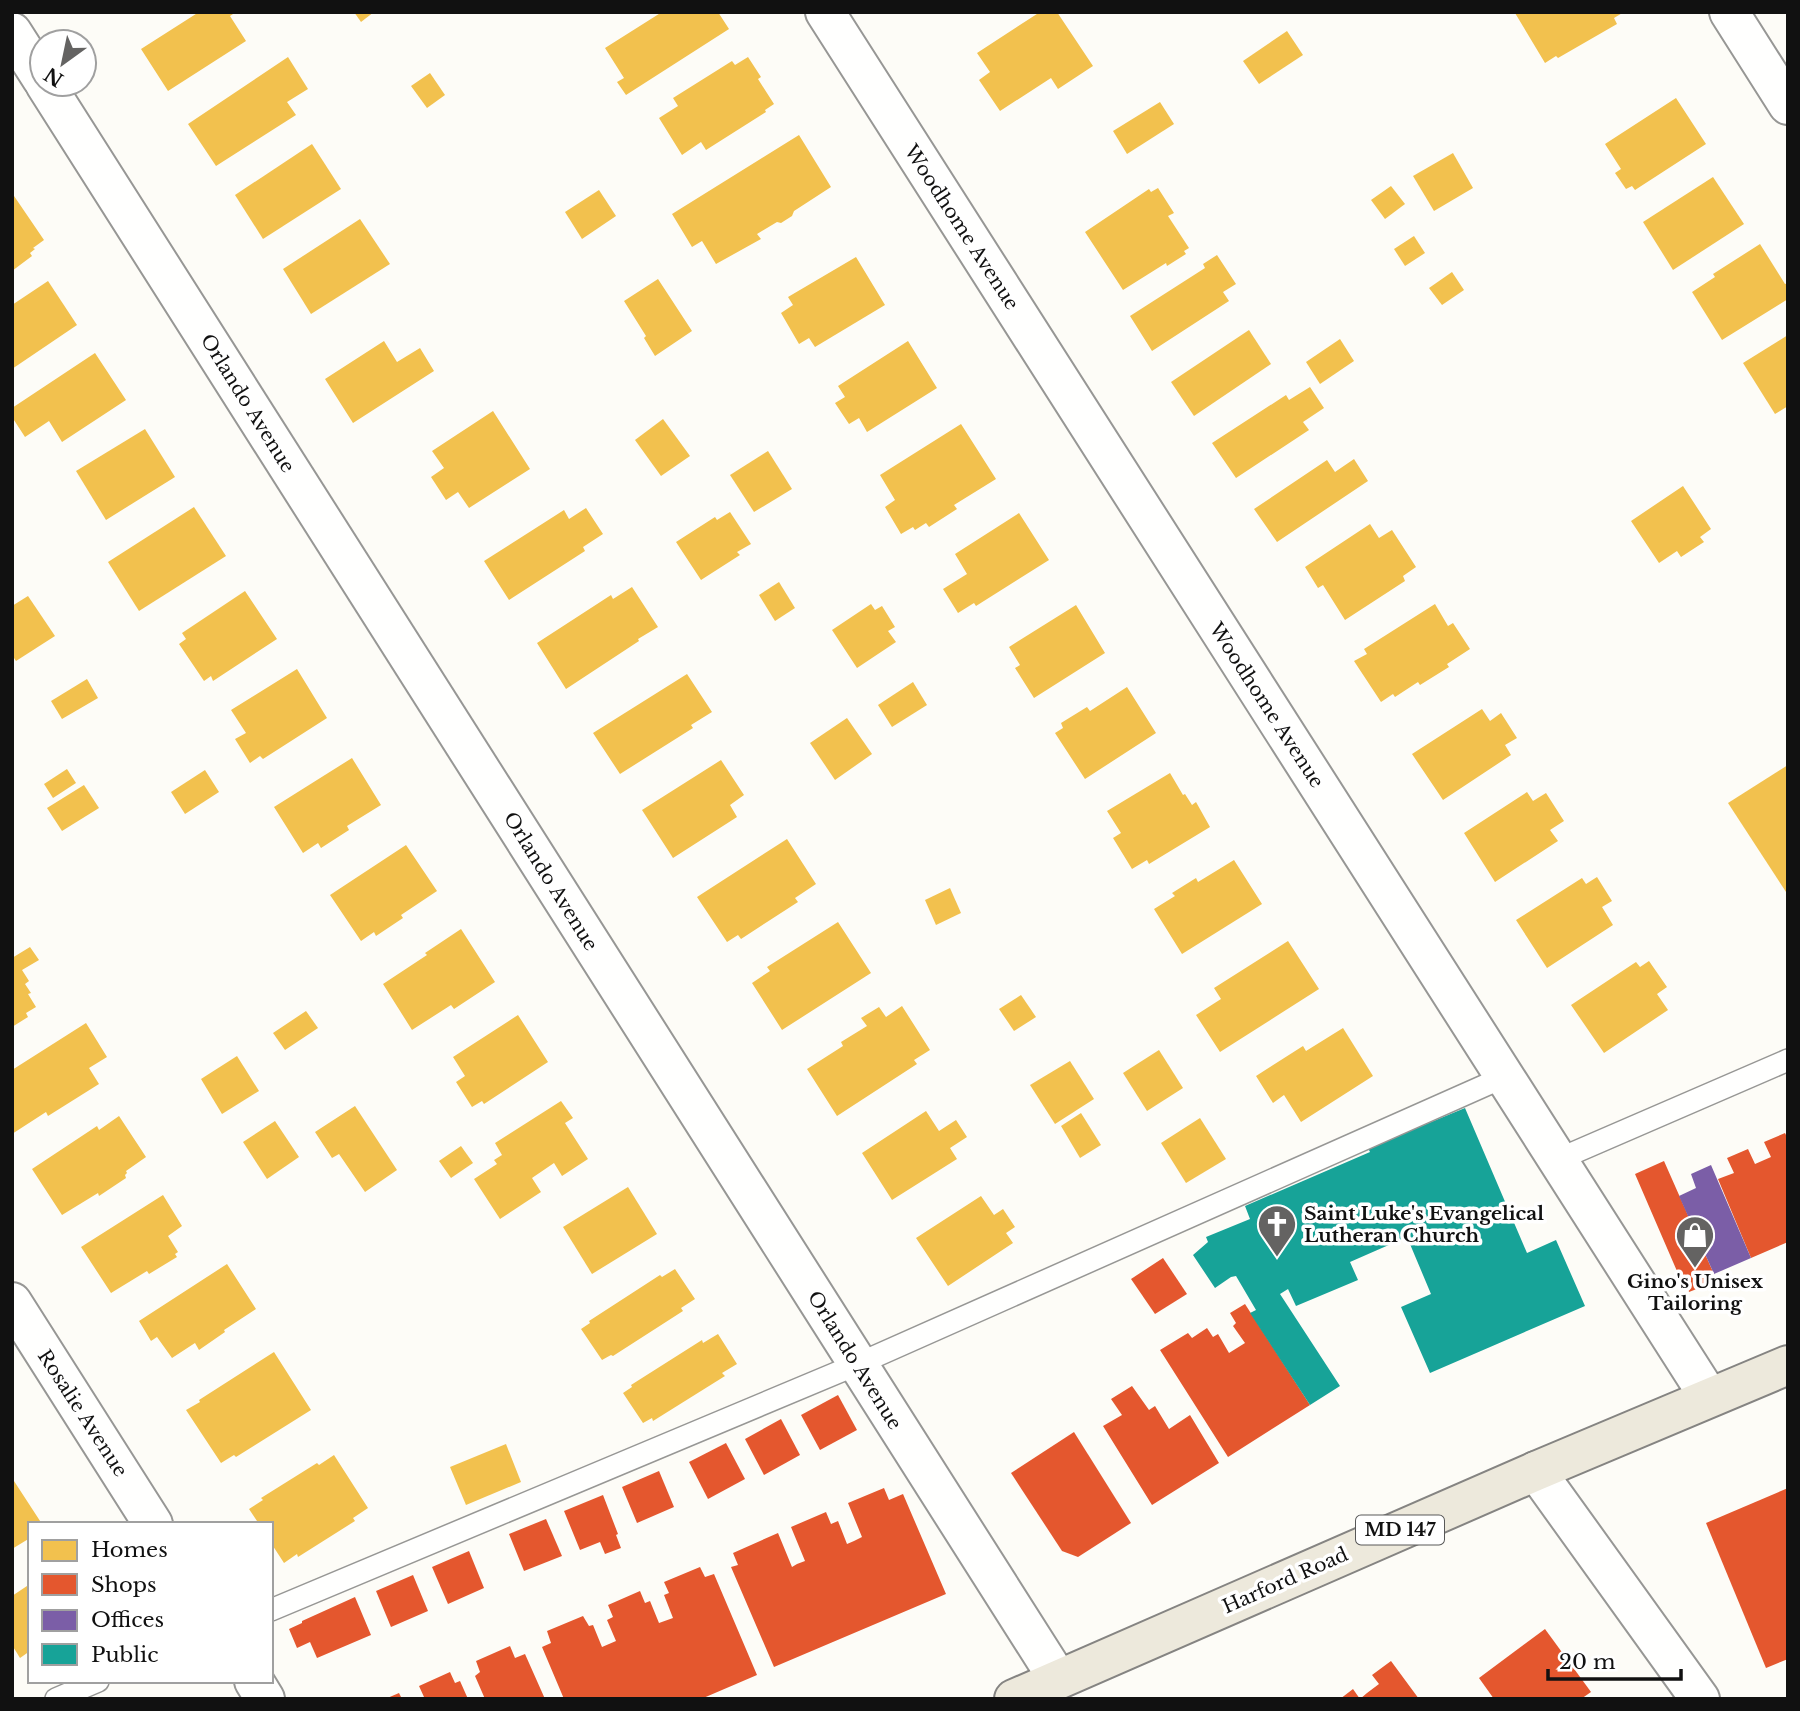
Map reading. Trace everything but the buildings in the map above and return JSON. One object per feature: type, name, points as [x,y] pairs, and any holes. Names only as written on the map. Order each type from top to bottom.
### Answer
[{"type":"main road","name":"Harford Road","points":[[1014,1699],[1536,1471],[1788,1365]]},
{"type":"street","name":"Woodhome Avenue","points":[[825,12],[1709,1397]]},
{"type":"street","points":[[1729,12],[1788,105]]},
{"type":"street","points":[[12,32],[28,57]]},
{"type":"street","name":"Orlando Avenue","points":[[54,98],[1058,1679]]},
{"type":"street","name":"Rosalie Avenue","points":[[12,1302],[152,1522]]},
{"type":"street","points":[[1536,1471],[1700,1699]]},
{"type":"street","points":[[255,1683],[265,1699]]},
{"type":"lane","points":[[1557,1160],[1788,1060]]},
{"type":"lane","points":[[273,1608],[858,1364],[1504,1077]]},
{"type":"lane","points":[[56,1699],[94,1683]]},
{"type":"place","name":"Saint Luke's Evangelical Lutheran Church","points":[[1277,1258]]},
{"type":"place","name":"Gino's Unisex Tailoring","points":[[1695,1269]]}]
